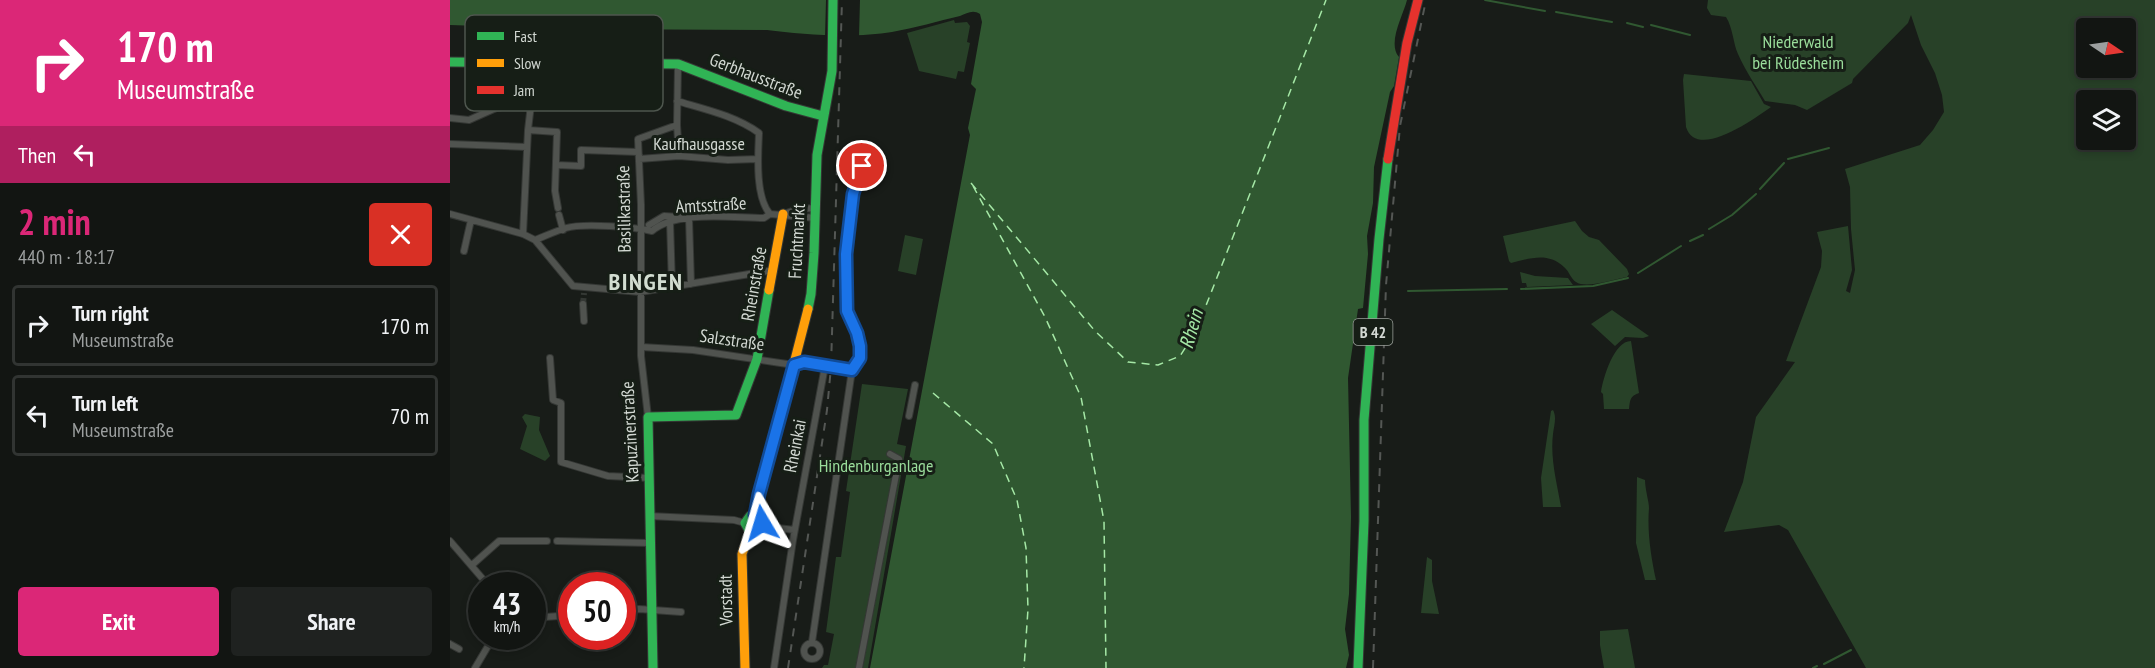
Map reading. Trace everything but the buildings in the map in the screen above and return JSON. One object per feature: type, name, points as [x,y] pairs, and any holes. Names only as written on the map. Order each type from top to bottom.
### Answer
[{"type":"main road","name":"Fruchtmarkt","points":[[794,365],[810,294],[816,218],[816,155],[832,71],[833,0]]},
{"type":"main road","name":"B 42","points":[[1358,668],[1364,521],[1364,420],[1379,239],[1387,167],[1407,43],[1418,0]]},
{"type":"main road","points":[[663,64],[678,64]]},
{"type":"main road","name":"Gerbhausstraße","points":[[678,64],[786,106],[823,116]]},
{"type":"main road","name":"Rheinstraße","points":[[648,417],[736,415],[757,359],[783,214]]},
{"type":"main road","points":[[755,515],[794,365]]},
{"type":"main road","name":"Kapuzinerstraße","points":[[648,417],[653,668]]},
{"type":"main road","points":[[755,515],[760,518],[762,526],[757,532],[750,532],[745,523],[750,516],[755,515]]},
{"type":"main road","name":"Vorstadt","points":[[745,668],[742,554],[750,532]]},
{"type":"street","points":[[678,64],[679,156]]},
{"type":"street","points":[[679,102],[708,110],[759,133],[758,159],[764,207],[770,214]]},
{"type":"street","points":[[450,118],[469,120],[489,111]]},
{"type":"street","points":[[523,234],[530,111]]},
{"type":"street","points":[[638,155],[638,139],[677,124]]},
{"type":"street","points":[[528,130],[557,132],[555,191],[563,230]]},
{"type":"street","points":[[450,144],[527,147]]},
{"type":"street","name":"Basilikastraße","points":[[556,165],[581,166],[581,150],[638,155],[641,209],[641,347]]},
{"type":"street","name":"Kaufhausgasse","points":[[638,155],[728,160],[758,159]]},
{"type":"street","points":[[812,642],[852,370],[860,358],[857,333],[847,311],[846,254],[853,194],[862,166]]},
{"type":"street","name":"Amtsstraße","points":[[783,214],[798,209],[816,208]]},
{"type":"street","points":[[641,209],[649,225]]},
{"type":"street","points":[[450,214],[523,234],[535,240],[573,286],[585,291],[640,292],[774,270]]},
{"type":"street","name":"Amtsstraße","points":[[535,240],[579,227],[652,231],[670,221],[686,218],[764,218],[770,214],[783,214],[816,218]]},
{"type":"street","points":[[649,225],[650,216]]},
{"type":"street","points":[[649,225],[664,216],[686,218],[692,284]]},
{"type":"street","points":[[464,251],[471,219]]},
{"type":"street","points":[[670,221],[672,286]]},
{"type":"street","points":[[583,304],[584,321]]},
{"type":"street","name":"Salzstraße","points":[[641,347],[666,348],[794,365],[804,362],[852,370]]},
{"type":"street","name":"Kapuzinerstraße","points":[[641,347],[648,417]]},
{"type":"street","points":[[550,358],[553,400],[561,403],[561,462],[608,476],[649,478]]},
{"type":"street","name":"Rheinkai","points":[[774,668],[794,530],[825,366]]},
{"type":"street","points":[[909,416],[915,385]]},
{"type":"street","points":[[859,668],[899,459],[890,454]]},
{"type":"street","points":[[649,516],[734,520],[745,523]]},
{"type":"street","points":[[762,526],[794,530]]},
{"type":"street","points":[[472,565],[502,540],[547,541]]},
{"type":"street","points":[[557,541],[650,543]]},
{"type":"street","points":[[451,545],[478,572]]},
{"type":"street","points":[[636,609],[681,612]]},
{"type":"street","points":[[809,659],[817,657],[820,652],[818,645],[812,642]]},
{"type":"street","points":[[809,659],[803,651],[807,644],[812,642]]},
{"type":"street","points":[[450,644],[459,648]]},
{"type":"street","points":[[476,668],[486,650]]},
{"type":"street","points":[[808,668],[809,659]]},
{"type":"green space","name":"Niederwald bei Rüdesheim","points":[[1708,0],[2155,0],[2155,668],[1866,668],[1788,530],[1779,525],[1724,532],[1743,482],[1756,417],[1795,362],[1786,361],[1821,267],[1822,251],[1817,232],[1848,226],[1852,270],[1846,291],[1850,293],[1855,270],[1850,187],[1845,169],[1920,145],[1944,112],[1942,95],[1935,73],[1921,45],[1911,15],[1908,23],[1853,79],[1852,83],[1807,110],[1795,105],[1765,101],[1738,54],[1726,17],[1711,15],[1707,8]]},
{"type":"green space","points":[[954,20],[955,23],[967,22],[970,26],[967,42],[970,43],[964,72],[958,71],[956,79],[919,71],[907,33]]},
{"type":"green space","points":[[1684,74],[1751,81],[1764,104],[1771,107],[1727,134],[1714,139],[1702,140],[1692,136],[1686,127]]},
{"type":"green space","points":[[1575,221],[1582,231],[1589,237],[1599,240],[1627,269],[1629,274],[1627,277],[1593,284],[1581,284],[1574,281],[1564,267],[1552,259],[1525,259],[1511,263],[1509,261],[1503,236]]},
{"type":"green space","points":[[905,235],[923,239],[916,275],[898,271]]},
{"type":"green space","points":[[1520,272],[1535,276],[1568,278],[1573,285],[1527,287],[1526,283],[1522,283]]},
{"type":"green space","points":[[1612,310],[1649,336],[1625,337],[1615,346],[1591,324]]},
{"type":"green space","points":[[1631,341],[1639,393],[1631,399],[1629,409],[1604,409],[1601,392],[1610,361],[1619,347]]},
{"type":"green space","name":"Hindenburganlage","points":[[862,384],[908,389],[897,444],[906,446],[868,668],[822,668],[828,665],[834,634],[826,632],[836,557],[841,557],[850,492],[846,491]]},
{"type":"green space","points":[[1553,410],[1555,419],[1552,443],[1553,462],[1561,507],[1543,507],[1541,478]]},
{"type":"green space","points":[[525,414],[540,417],[539,430],[550,456],[545,461],[520,449],[527,426],[522,417]]},
{"type":"green space","points":[[1637,477],[1645,480],[1649,505],[1650,544],[1656,580],[1645,580],[1636,543]]},
{"type":"green space","points":[[1427,557],[1432,560],[1432,581],[1439,614],[1421,613]]},
{"type":"green space","points":[[1628,629],[1635,668],[1604,668],[1600,631]]},
{"type":"water","name":"Rhein","points":[[450,0],[1407,0],[1395,37],[1399,57],[1374,167],[1373,203],[1367,236],[1368,254],[1363,308],[1358,309],[1348,378],[1351,517],[1349,594],[1345,629],[1349,655],[1346,668],[870,668],[970,135],[968,128],[976,89],[971,84],[982,22],[980,14],[970,12],[901,30],[863,35],[767,30],[663,29],[663,15],[465,15],[465,25],[450,25]]},
{"type":"pier","points":[[826,0],[837,0],[837,35],[838,0],[860,0],[859,37],[825,37]]},
{"type":"waterway","points":[[1485,0],[1545,11]]},
{"type":"waterway","points":[[1556,12],[1612,22]]},
{"type":"waterway","points":[[1627,23],[1643,27]]},
{"type":"waterway","points":[[1651,25],[1690,35]]},
{"type":"waterway","points":[[1788,159],[1829,148]]},
{"type":"waterway","points":[[1760,189],[1784,163]]},
{"type":"waterway","points":[[1709,229],[1732,215],[1756,194]]},
{"type":"waterway","points":[[1690,241],[1703,235]]},
{"type":"waterway","points":[[1638,273],[1681,246]]},
{"type":"waterway","points":[[1521,289],[1593,286],[1628,278]]},
{"type":"waterway","points":[[1408,291],[1507,289]]},
{"type":"waterway","points":[[1824,664],[1851,650]]},
{"type":"waterway","points":[[1813,668],[1817,666]]},
{"type":"ferry route","points":[[971,183],[1095,331],[1128,362],[1158,365],[1180,356],[1196,331],[1326,0]]},
{"type":"ferry route","points":[[973,186],[1045,317],[1081,397],[1104,521],[1106,668]]},
{"type":"ferry route","points":[[933,393],[993,444],[1017,500],[1026,548],[1028,609],[1024,668]]},
{"type":"tunnel","points":[[583,304],[584,293]]},
{"type":"railway","points":[[788,668],[827,410],[831,367],[842,0]]},
{"type":"railway","points":[[1373,668],[1386,285],[1400,126],[1426,0]]},
{"type":"traffic: fast","points":[[808,309],[814,253],[817,155],[832,71],[833,0]]},
{"type":"traffic: fast","points":[[450,62],[465,62]]},
{"type":"traffic: fast","points":[[663,64],[678,64],[786,106],[823,116]]},
{"type":"traffic: fast","points":[[1358,668],[1364,521],[1364,420],[1388,159]]},
{"type":"traffic: fast","points":[[653,668],[648,417],[736,415],[757,359],[769,290]]},
{"type":"traffic: fast","points":[[750,532],[745,523],[750,516],[755,515]]},
{"type":"traffic: slow","points":[[769,290],[783,214]]},
{"type":"traffic: slow","points":[[755,515],[808,309]]},
{"type":"traffic: slow","points":[[745,668],[742,554],[750,532]]},
{"type":"traffic: jam","points":[[1388,159],[1407,43],[1418,0]]},
{"type":"traffic: jam","points":[[750,532],[757,532],[762,526],[761,520],[755,515]]},
{"type":"district","name":"BINGEN","points":[[646,282]]},
{"type":"route","points":[[762,523],[755,515],[759,494],[794,365],[804,362],[852,370],[860,358],[860,339],[848,317],[846,304],[846,254],[854,188],[862,166]]}]
